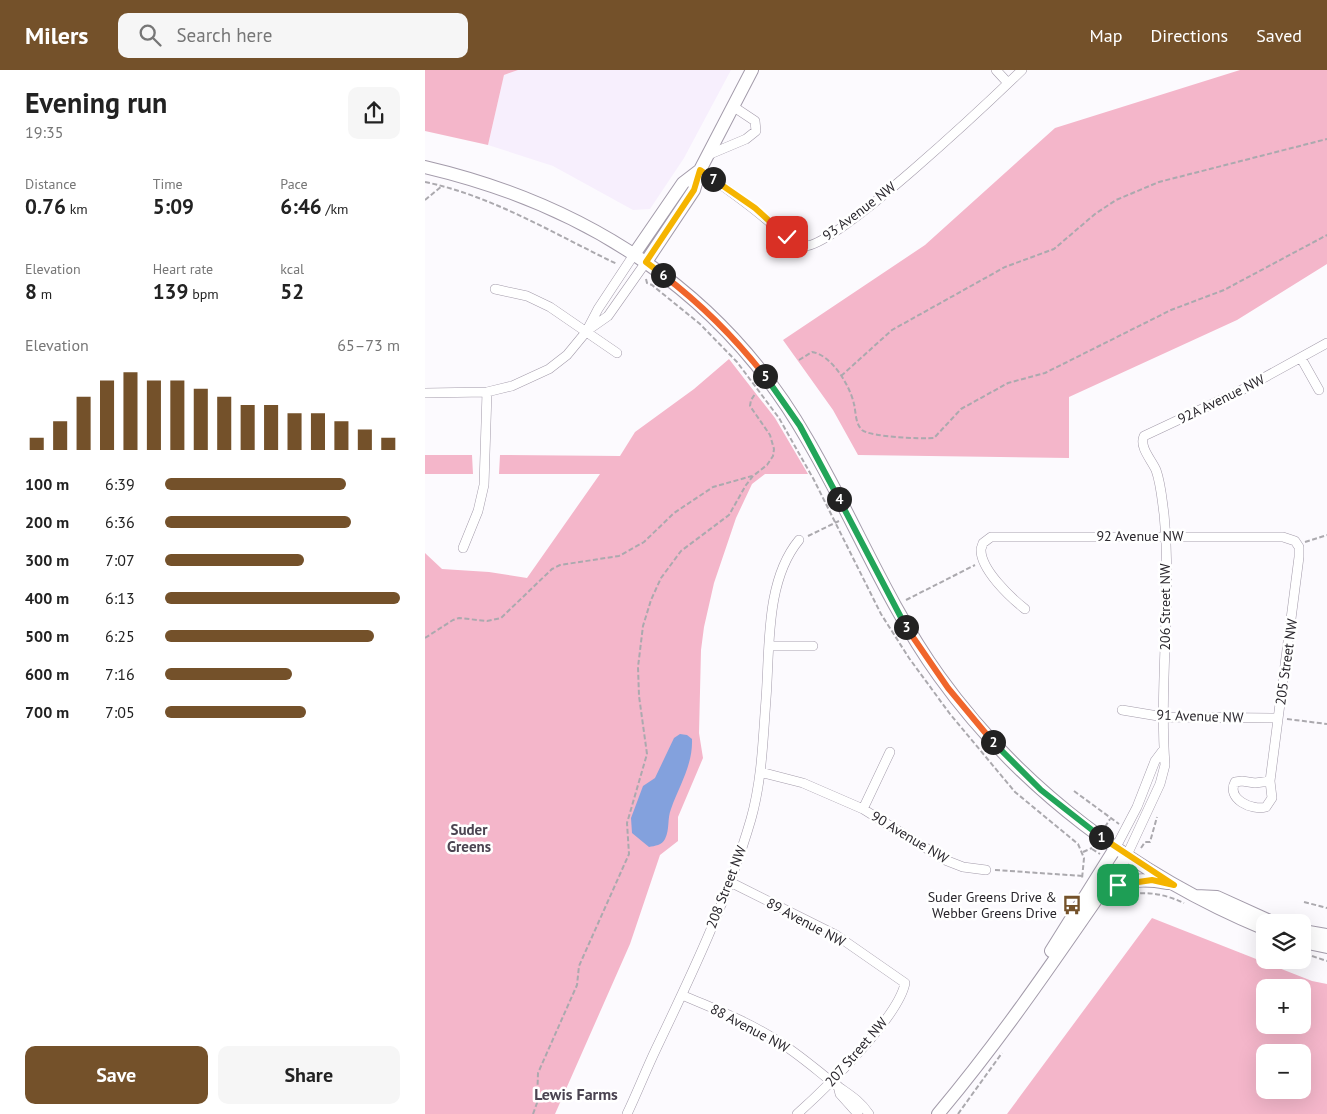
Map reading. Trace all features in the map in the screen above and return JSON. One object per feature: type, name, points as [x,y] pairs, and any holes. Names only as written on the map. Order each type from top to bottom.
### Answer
[{"type":"main road","points":[[646,262],[694,190],[700,170],[752,70]]},
{"type":"main road","points":[[425,167],[482,182],[555,209],[635,253],[700,306],[749,356],[800,426],[901,618],[938,675],[973,720],[1041,790],[1127,855],[1174,885],[1192,900],[1256,925]]},
{"type":"main road","points":[[635,253],[683,183],[700,170]]},
{"type":"main road","points":[[1003,1030],[1116,847]]},
{"type":"main road","points":[[938,1114],[967,1079],[1003,1030],[1085,917],[1127,855]]},
{"type":"main road","points":[[1085,917],[1106,892],[1125,882],[1152,880],[1174,885]]},
{"type":"main road","points":[[1192,900],[1217,897],[1256,915]]},
{"type":"main road","points":[[1311,932],[1327,935]]},
{"type":"main road","points":[[1311,944],[1327,948]]},
{"type":"street","points":[[995,70],[1008,83]]},
{"type":"street","name":"93 Avenue NW","points":[[700,170],[755,208],[787,237],[803,246],[814,246],[852,220],[880,197],[1022,70]]},
{"type":"street","points":[[709,155],[746,139],[755,130],[755,121],[734,107]]},
{"type":"street","points":[[425,393],[487,392],[512,386],[549,369],[567,355],[586,332],[598,309],[635,253]]},
{"type":"street","points":[[586,332],[608,316],[646,262]]},
{"type":"street","points":[[495,289],[527,296],[550,307],[617,353]]},
{"type":"street","name":"92A Avenue NW","points":[[1142,440],[1145,436],[1238,392],[1327,343]]},
{"type":"street","points":[[1301,358],[1319,390]]},
{"type":"street","points":[[463,548],[478,511],[483,485],[487,392]]},
{"type":"street","name":"206 Street NW","points":[[1127,855],[1160,784],[1165,765],[1166,536],[1161,491],[1156,471],[1142,440]]},
{"type":"street","name":"92 Avenue NW","points":[[984,560],[981,554],[983,543],[991,537],[1283,536],[1291,538],[1298,544]]},
{"type":"street","name":"208 Street NW","points":[[627,1114],[682,995],[730,882],[751,818],[760,772],[773,606],[779,574],[788,553],[799,540]]},
{"type":"street","name":"205 Street NW","points":[[1270,781],[1255,783],[1235,782],[1232,791],[1241,802],[1261,809],[1266,808],[1272,798],[1270,781],[1299,557],[1298,544]]},
{"type":"street","points":[[984,560],[998,583],[1025,609]]},
{"type":"street","points":[[770,646],[813,646]]},
{"type":"street","name":"91 Avenue NW","points":[[1123,710],[1165,717],[1278,718]]},
{"type":"street","name":"206 Street NW","points":[[1116,847],[1137,806],[1155,761],[1164,748]]},
{"type":"street","name":"90 Avenue NW","points":[[863,809],[889,752]]},
{"type":"street","name":"90 Avenue NW","points":[[760,772],[803,783],[863,809],[945,860],[963,867],[986,870]]},
{"type":"street","name":"89 Avenue NW","points":[[730,882],[836,934],[905,983]]},
{"type":"street","name":"207 Street NW","points":[[797,1114],[835,1084],[884,1021],[904,991],[905,983]]},
{"type":"street","name":"88 Avenue NW","points":[[682,995],[730,1016],[775,1039],[850,1093],[869,1114]]},
{"type":"street","name":"88 Avenue NW","points":[[835,1084],[840,1094],[858,1114]]},
{"type":"path","points":[[841,376],[892,330],[1005,267],[1054,249],[1095,214],[1116,200],[1159,182],[1327,139]]},
{"type":"path","points":[[425,182],[442,186],[519,215],[607,262],[613,262]]},
{"type":"path","points":[[425,200],[442,186]]},
{"type":"path","points":[[799,360],[813,352],[826,358],[841,376],[854,402],[857,420],[862,430],[908,439],[934,438],[961,409],[1008,383],[1045,373],[1171,310],[1224,290],[1327,235]]},
{"type":"path","points":[[533,1114],[537,1104],[538,1073],[577,985],[579,966],[629,854],[627,823],[647,754],[639,696],[638,667],[643,626],[651,600],[661,578],[681,551],[729,515],[753,476],[767,465],[774,448],[770,435],[751,406],[751,400],[755,394]]},
{"type":"path","points":[[425,638],[459,618],[487,621],[501,618],[552,569],[560,565],[619,556],[644,542],[674,513],[713,487],[753,476]]},
{"type":"path","points":[[799,540],[849,517]]},
{"type":"path","points":[[1298,544],[1327,536]]},
{"type":"path","points":[[899,604],[984,560]]},
{"type":"path","points":[[881,614],[887,610]]},
{"type":"path","points":[[1278,718],[1327,724]]},
{"type":"path","points":[[1074,791],[1111,819]]},
{"type":"path","points":[[1145,842],[1150,842],[1152,828],[1157,817]]},
{"type":"path","points":[[1081,883],[1083,876],[1083,852],[1092,849]]},
{"type":"path","points":[[986,870],[1087,876]]},
{"type":"path","points":[[1130,894],[1157,893],[1192,900]]},
{"type":"path","points":[[1304,902],[1327,908]]},
{"type":"path","points":[[1311,956],[1327,960]]},
{"type":"shaded area","points":[[425,70],[518,70],[504,75],[488,145],[425,131]]},
{"type":"shaded area","points":[[518,70],[731,70],[684,158],[650,209],[633,210],[553,166],[488,145],[504,75]]},
{"type":"shaded area","points":[[1240,70],[1327,70],[1327,264],[1237,320],[1069,397],[1069,458],[858,455],[833,410],[783,340],[925,245],[1055,128]]},
{"type":"shaded area","points":[[729,359],[775,418],[808,474],[765,474],[752,484],[736,518],[714,583],[704,627],[701,650],[699,733],[703,758],[678,817],[678,841],[660,855],[630,944],[555,1114],[425,1114],[425,553],[442,569],[489,572],[527,578],[600,474],[499,474],[500,455],[620,456],[635,432],[694,389]]},
{"type":"shaded area","points":[[425,455],[472,455],[473,474],[425,474]]},
{"type":"shaded area","points":[[1152,918],[1256,959],[1256,969],[1282,969],[1307,979],[1256,979],[1256,1034],[1311,1034],[1311,981],[1327,984],[1327,1114],[1007,1114]]},
{"type":"water","points":[[680,734],[687,735],[692,739],[688,767],[670,813],[665,839],[656,846],[649,847],[632,833],[631,818],[643,786],[655,778],[674,738]]},
{"type":"place","name":"Suder Greens Drive & Webber Greens Drive","points":[[1072,905]]},
{"type":"district","name":"Suder Greens","points":[[469,838]]},
{"type":"district","name":"Lewis Farms","points":[[576,1094]]},
{"type":"route","points":[[787,237],[755,208],[700,170],[694,190],[646,262],[720,324],[743,349],[780,396],[817,456],[901,618],[938,675],[973,720],[1022,772],[1077,820],[1174,885],[1152,880],[1125,882],[1118,885]]}]
